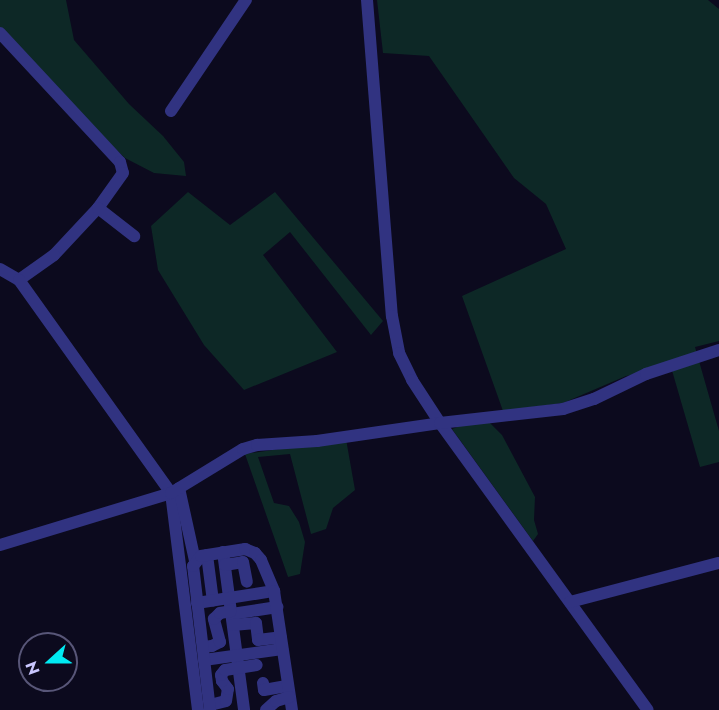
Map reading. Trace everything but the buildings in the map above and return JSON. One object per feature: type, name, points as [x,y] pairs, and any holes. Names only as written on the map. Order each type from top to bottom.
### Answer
[{"type":"street","points":[[171,111],[246,0]]},
{"type":"street","points":[[367,0],[394,326],[399,353],[412,381],[440,423],[648,710]]},
{"type":"street","points":[[0,33],[120,162],[122,178],[98,208],[54,255],[19,280]]},
{"type":"street","points":[[98,208],[134,236]]},
{"type":"street","points":[[0,269],[19,280],[175,490],[195,561],[193,574],[203,654],[206,708]]},
{"type":"street","points":[[0,545],[175,490],[243,449],[257,445],[317,441],[440,423],[563,409],[594,399],[646,374],[719,350]]},
{"type":"street","points":[[175,490],[206,708]]},
{"type":"street","points":[[224,559],[244,549],[255,553],[266,569],[277,607],[290,698]]},
{"type":"street","points":[[195,561],[207,555],[243,562],[247,582]]},
{"type":"street","points":[[207,555],[213,601]]},
{"type":"street","points":[[224,559],[244,710]]},
{"type":"street","points":[[570,602],[719,563]]},
{"type":"street","points":[[232,612],[274,591]]},
{"type":"street","points":[[197,603],[213,601],[256,623],[258,640],[282,643]]},
{"type":"street","points":[[203,654],[220,642],[214,619],[220,613],[277,607]]},
{"type":"street","points":[[206,708],[226,701],[228,689],[221,675],[238,661],[282,643]]},
{"type":"street","points":[[203,654],[257,664]]},
{"type":"street","points":[[263,683],[264,690],[290,698]]},
{"type":"street","points":[[266,710],[276,701],[290,698]]},
{"type":"green space","points":[[0,0],[66,0],[74,40],[129,104],[163,136],[184,162],[186,176],[154,173],[125,158],[0,38]]},
{"type":"green space","points":[[377,0],[708,0],[719,9],[719,341],[695,347],[719,431],[719,462],[700,467],[671,367],[626,376],[563,403],[503,411],[462,296],[566,249],[546,204],[514,178],[429,56],[383,53]]},
{"type":"green space","points":[[188,192],[230,225],[275,192],[383,321],[371,335],[290,232],[263,255],[337,352],[244,390],[204,345],[158,270],[151,226]]},
{"type":"green space","points":[[487,420],[502,435],[535,497],[534,520],[538,534],[533,541],[452,429],[471,422]]},
{"type":"green space","points":[[346,439],[355,490],[333,508],[326,529],[311,534],[290,454],[258,457],[274,503],[289,506],[299,522],[305,542],[300,574],[288,577],[245,454]]}]
